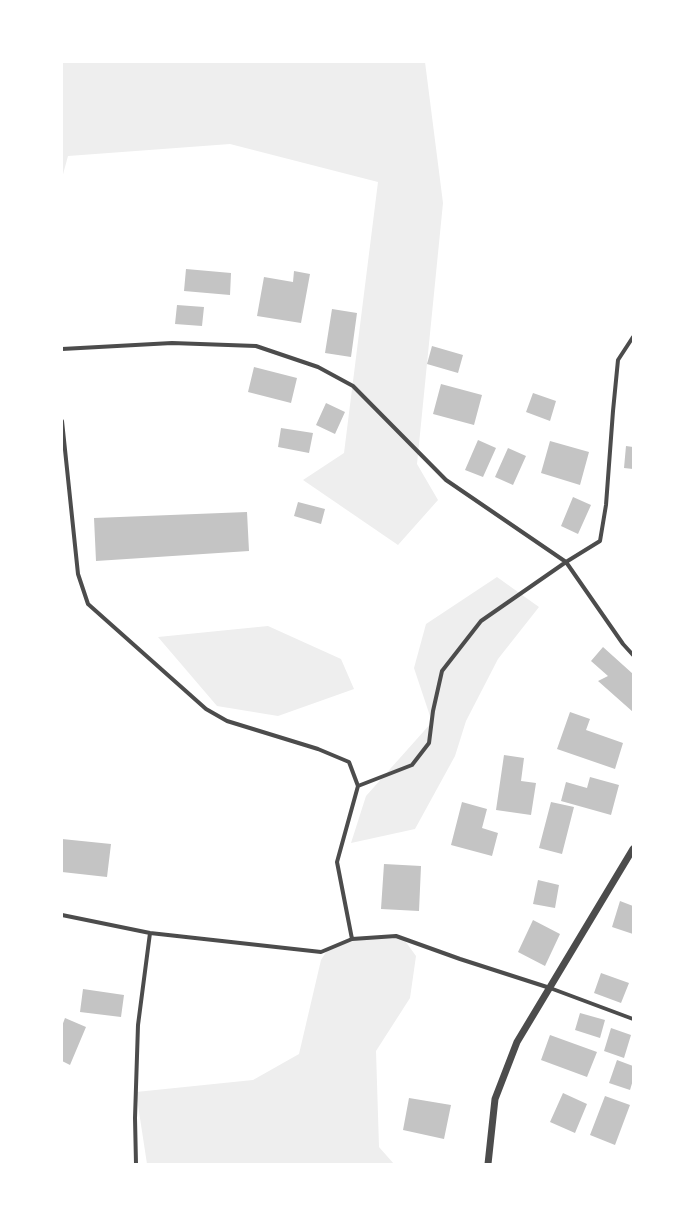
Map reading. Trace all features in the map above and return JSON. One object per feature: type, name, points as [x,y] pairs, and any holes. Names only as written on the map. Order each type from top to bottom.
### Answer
[{"type":"street","points":[[358,786],[412,765],[429,743],[433,711],[442,671],[481,621],[566,562],[600,541],[606,505],[618,360],[633,337]]},
{"type":"street","points":[[62,349],[172,343],[256,346],[318,368],[354,386],[446,480],[566,562],[622,644],[633,655]]},
{"type":"street","points":[[62,422],[78,574],[88,604],[206,709],[228,721],[318,749],[349,762],[358,786],[337,862],[352,939]]},
{"type":"street","points":[[488,1164],[495,1099],[517,1042],[633,849]]},
{"type":"street","points":[[62,914],[150,933],[321,952],[352,939],[396,936],[460,959],[550,988],[633,1019]]},
{"type":"street","points":[[136,1164],[135,1118],[138,1025],[150,933]]},
{"type":"shaded area","points":[[62,62],[425,62],[443,203],[417,464],[438,500],[398,545],[303,480],[344,453],[378,182],[230,144],[68,156],[62,178]]},
{"type":"shaded area","points":[[497,577],[539,607],[498,659],[466,721],[455,756],[415,829],[351,843],[366,796],[432,722],[414,668],[426,624]]},
{"type":"shaded area","points":[[268,626],[341,659],[354,689],[278,716],[217,706],[158,637]]},
{"type":"shaded area","points":[[403,938],[416,956],[410,998],[376,1051],[379,1147],[394,1164],[147,1164],[136,1092],[253,1080],[299,1054],[321,960],[328,949],[356,939]]},
{"type":"building","points":[[186,269],[231,273],[230,295],[184,291]]},
{"type":"building","points":[[294,271],[310,274],[301,323],[257,316],[264,277],[293,282]]},
{"type":"building","points":[[177,305],[204,307],[202,326],[175,324]]},
{"type":"building","points":[[332,309],[357,313],[351,357],[325,353]]},
{"type":"building","points":[[432,346],[463,355],[458,373],[427,364]]},
{"type":"building","points":[[254,367],[297,378],[291,403],[248,392]]},
{"type":"building","points":[[441,384],[482,395],[474,425],[433,414]]},
{"type":"building","points":[[533,393],[556,401],[550,421],[526,412]]},
{"type":"building","points":[[326,403],[345,412],[335,434],[316,425]]},
{"type":"building","points":[[281,428],[313,433],[309,453],[278,447]]},
{"type":"building","points":[[478,440],[496,448],[483,477],[465,470]]},
{"type":"building","points":[[550,441],[589,452],[580,485],[541,473]]},
{"type":"building","points":[[626,446],[633,447],[633,469],[624,468]]},
{"type":"building","points":[[508,448],[526,456],[513,485],[495,477]]},
{"type":"building","points":[[573,497],[591,505],[578,534],[561,526]]},
{"type":"building","points":[[298,502],[325,509],[321,524],[294,516]]},
{"type":"building","points":[[247,512],[249,551],[96,561],[94,518]]},
{"type":"building","points":[[603,647],[633,674],[633,712],[598,681],[608,676],[591,661]]},
{"type":"building","points":[[570,712],[590,719],[586,730],[623,743],[615,769],[557,749]]},
{"type":"building","points":[[504,755],[524,758],[521,781],[536,783],[531,815],[496,810]]},
{"type":"building","points":[[590,777],[619,785],[611,815],[561,801],[566,782],[587,788]]},
{"type":"building","points":[[462,802],[487,809],[482,828],[498,833],[492,856],[451,845]]},
{"type":"building","points":[[551,802],[574,807],[562,854],[539,848]]},
{"type":"building","points":[[62,839],[111,844],[107,877],[62,872]]},
{"type":"building","points":[[384,864],[421,866],[419,911],[381,909]]},
{"type":"building","points":[[538,880],[559,885],[555,908],[533,904]]},
{"type":"building","points":[[620,901],[633,906],[633,934],[612,927]]},
{"type":"building","points":[[533,920],[560,934],[545,966],[518,952]]},
{"type":"building","points":[[601,973],[629,983],[621,1003],[594,993]]},
{"type":"building","points":[[83,989],[124,995],[121,1017],[80,1012]]},
{"type":"building","points":[[580,1013],[605,1020],[600,1038],[575,1030]]},
{"type":"building","points":[[65,1018],[86,1027],[70,1065],[62,1061],[62,1026]]},
{"type":"building","points":[[611,1028],[631,1035],[624,1058],[604,1051]]},
{"type":"building","points":[[550,1035],[597,1052],[587,1077],[541,1060]]},
{"type":"building","points":[[617,1060],[633,1066],[633,1080],[630,1090],[609,1083]]},
{"type":"building","points":[[563,1093],[587,1104],[575,1133],[550,1122]]},
{"type":"building","points":[[605,1096],[630,1105],[615,1145],[590,1135]]},
{"type":"building","points":[[409,1098],[451,1105],[444,1139],[403,1130]]}]
